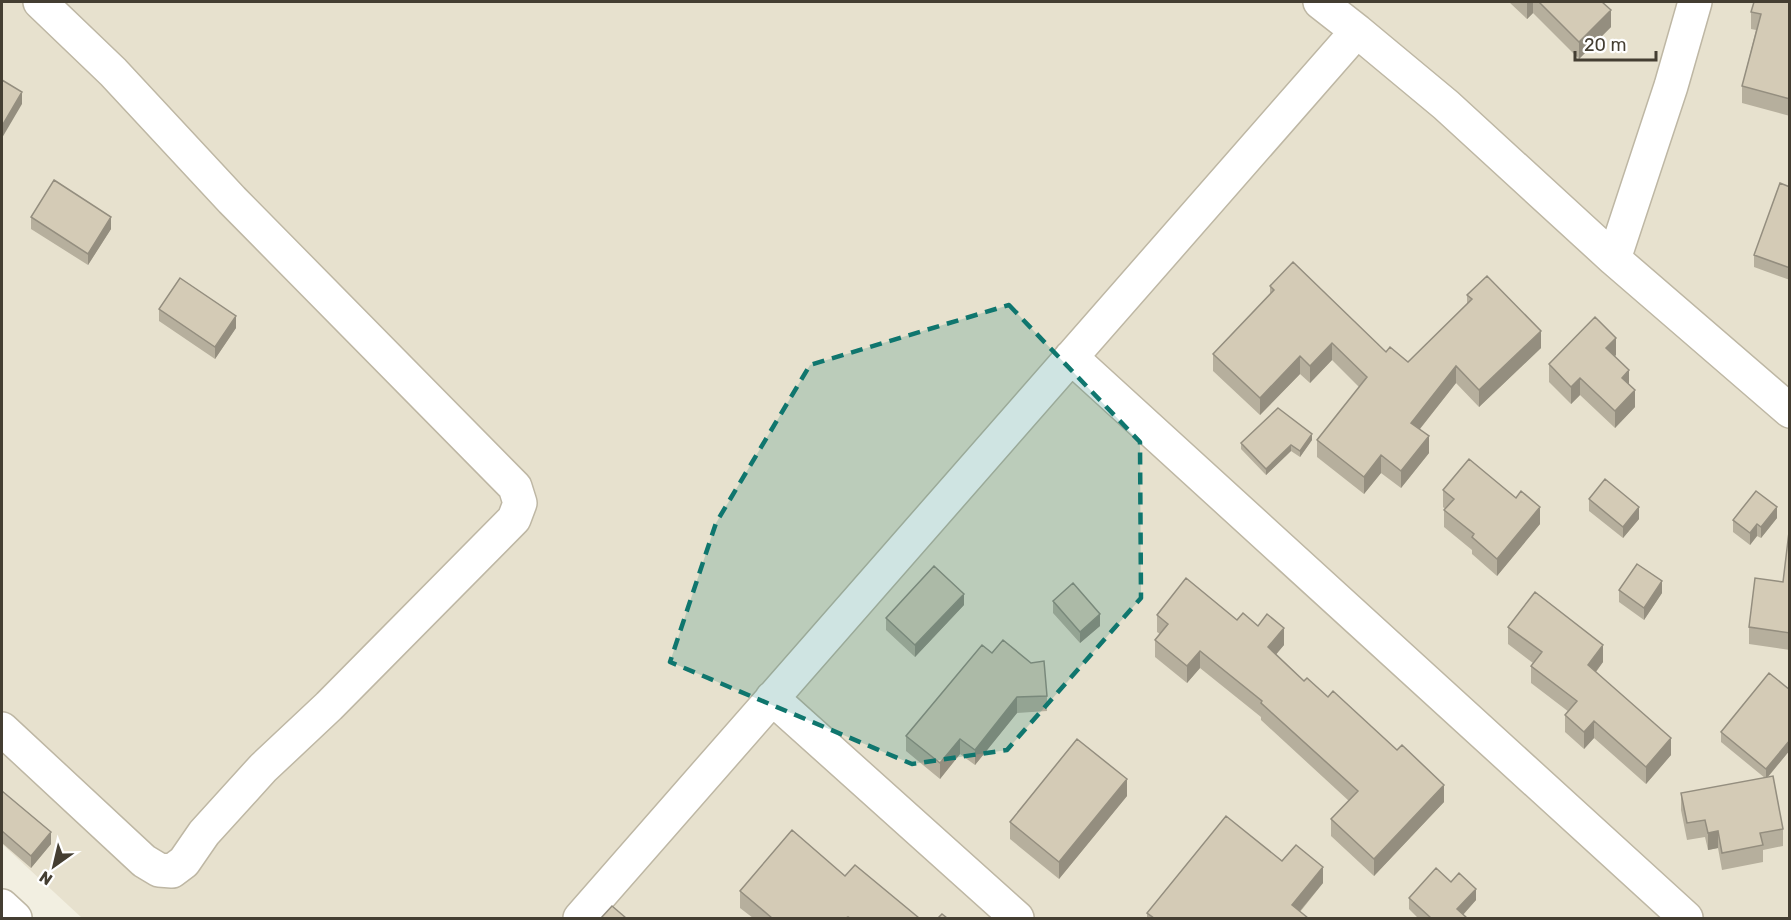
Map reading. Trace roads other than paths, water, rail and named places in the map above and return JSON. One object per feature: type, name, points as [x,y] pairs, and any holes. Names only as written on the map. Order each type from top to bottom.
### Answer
[{"type":"street","points":[[2,729],[144,861],[159,870],[172,872],[184,862],[204,833],[263,768],[329,706],[514,519],[520,503],[515,487],[231,200],[113,72],[40,2]]},
{"type":"street","points":[[1320,2],[1446,105],[1614,259],[1790,411]]},
{"type":"street","points":[[1614,259],[1671,86],[1695,2]]},
{"type":"street","points":[[580,918],[1357,31]]},
{"type":"street","points":[[1071,357],[1686,918]]},
{"type":"street","points":[[772,698],[1017,918]]},
{"type":"street","points":[[2,906],[15,918]]}]
